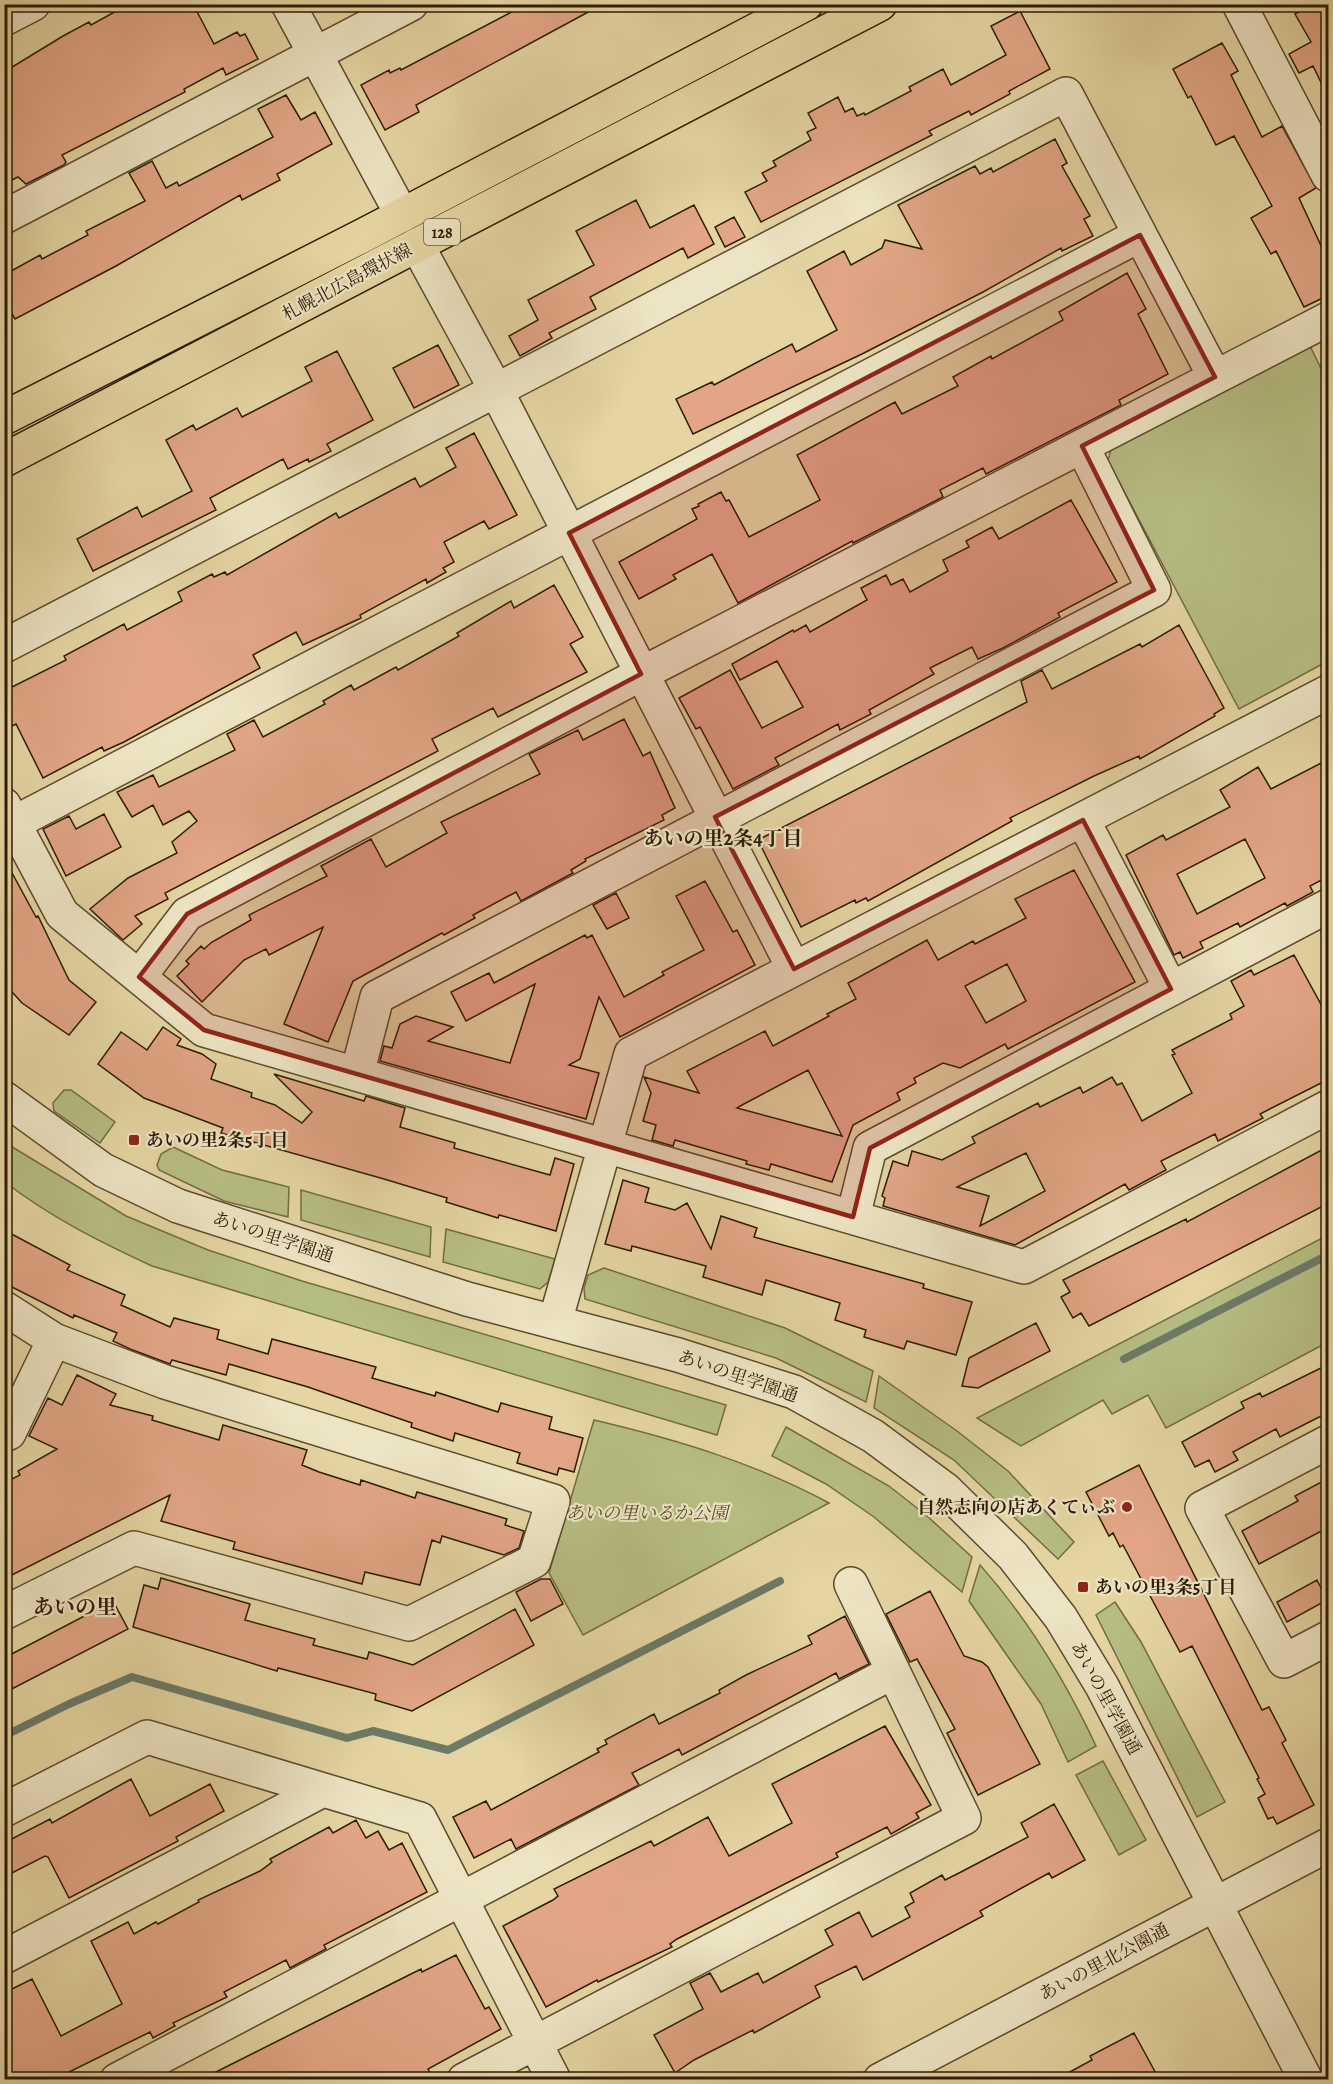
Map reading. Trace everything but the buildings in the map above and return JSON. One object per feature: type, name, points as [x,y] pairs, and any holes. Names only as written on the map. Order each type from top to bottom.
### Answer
[{"type":"main road","name":"札幌北広島環状線","points":[[4,418],[402,215],[806,4]]},
{"type":"main road","name":"札幌北広島環状線","points":[[4,460],[880,4]]},
{"type":"street","points":[[4,19],[33,4]]},
{"type":"street","points":[[288,4],[402,215]]},
{"type":"street","points":[[4,217],[411,4]]},
{"type":"street","points":[[1239,4],[1321,141],[1329,175]]},
{"type":"street","points":[[4,646],[1066,94],[1215,377]]},
{"type":"street","points":[[1140,235],[569,533],[9,814],[62,914],[204,1030],[1024,1267],[1329,1107]]},
{"type":"street","points":[[417,245],[496,390],[794,969]]},
{"type":"street","points":[[139,977],[187,914],[641,674],[1329,319]]},
{"type":"street","points":[[357,1074],[377,997],[715,817],[1154,590],[1082,446]]},
{"type":"street","points":[[555,1322],[631,1054],[1329,692]]},
{"type":"street","points":[[1083,820],[1171,989]]},
{"type":"street","points":[[853,1217],[870,1148],[1329,906]]},
{"type":"street","name":"あいの里学園通","points":[[4,1098],[103,1170],[178,1206],[466,1299],[678,1355],[794,1392],[873,1436],[945,1490],[1013,1556],[1061,1618],[1102,1686],[1306,2079]]},
{"type":"street","points":[[4,1308],[54,1340],[165,1382],[553,1501],[534,1561],[409,1624],[134,1548],[4,1613]]},
{"type":"street","points":[[4,1435],[9,1433],[54,1340]]},
{"type":"street","points":[[1329,1442],[1202,1508],[1284,1661],[1329,1638]]},
{"type":"street","points":[[464,2079],[964,1818],[851,1584]]},
{"type":"street","points":[[117,2079],[893,1672]]},
{"type":"street","points":[[4,1810],[147,1737],[420,1819],[554,2079]]},
{"type":"street","points":[[4,1958],[323,1790]]},
{"type":"street","name":"あいの里北公園通","points":[[880,2079],[1329,1845]]},
{"type":"highlighted area","points":[[1140,235],[1215,377],[1082,446],[1154,590],[715,817],[794,969],[1083,820],[1171,989],[870,1148],[853,1217],[204,1030],[139,977],[187,914],[641,674],[569,533]]},
{"type":"green space","points":[[1310,346],[1328,383],[1328,661],[1239,709],[1108,461],[1111,449]]},
{"type":"green space","points":[[64,1090],[71,1090],[115,1122],[100,1143],[54,1111],[53,1103]]},
{"type":"green space","points":[[4,1142],[126,1216],[208,1250],[302,1281],[726,1405],[717,1435],[152,1266],[76,1228],[40,1207],[5,1182]]},
{"type":"green space","points":[[173,1147],[222,1170],[289,1187],[288,1217],[224,1201],[159,1170],[157,1165],[161,1154]]},
{"type":"green space","points":[[301,1190],[431,1227],[430,1257],[301,1220]]},
{"type":"green space","points":[[446,1229],[555,1259],[548,1282],[540,1289],[443,1262]]},
{"type":"green space","points":[[1328,1235],[1328,1342],[1166,1428],[1148,1395],[1112,1414],[1103,1400],[1021,1446],[977,1418]]},
{"type":"green space","points":[[604,1268],[785,1328],[873,1371],[866,1402],[776,1358],[585,1299],[584,1288],[588,1275]]},
{"type":"green space","points":[[879,1376],[957,1431],[1008,1471],[1074,1542],[1058,1559],[954,1460],[874,1408]]},
{"type":"green space","name":"あいの里いるか公園","points":[[594,1420],[654,1435],[743,1464],[829,1503],[583,1635],[549,1573]]},
{"type":"green space","points":[[786,1427],[889,1486],[927,1516],[972,1557],[962,1592],[874,1517],[826,1484],[772,1456]]},
{"type":"green space","points":[[980,1565],[1045,1651],[1096,1746],[1068,1762],[1041,1704],[969,1601]]},
{"type":"green space","points":[[1115,1602],[1141,1642],[1225,1802],[1197,1817],[1096,1615]]},
{"type":"green space","points":[[1103,1761],[1146,1840],[1119,1855],[1076,1775]]},
{"type":"waterway","points":[[1124,1359],[1328,1255]]},
{"type":"waterway","points":[[4,1736],[69,1704],[132,1677],[347,1738],[373,1731],[448,1750],[780,1581]]},
{"type":"place","name":"あいの里2条5丁目","points":[[134,1140]]},
{"type":"place","name":"自然志向の店あくてぃぶ","points":[[1127,1507]]},
{"type":"place","name":"あいの里3条5丁目","points":[[1083,1587]]},
{"type":"district","name":"あいの里2条4丁目","points":[[723,838]]},
{"type":"district","name":"あいの里","points":[[75,1607]]}]
